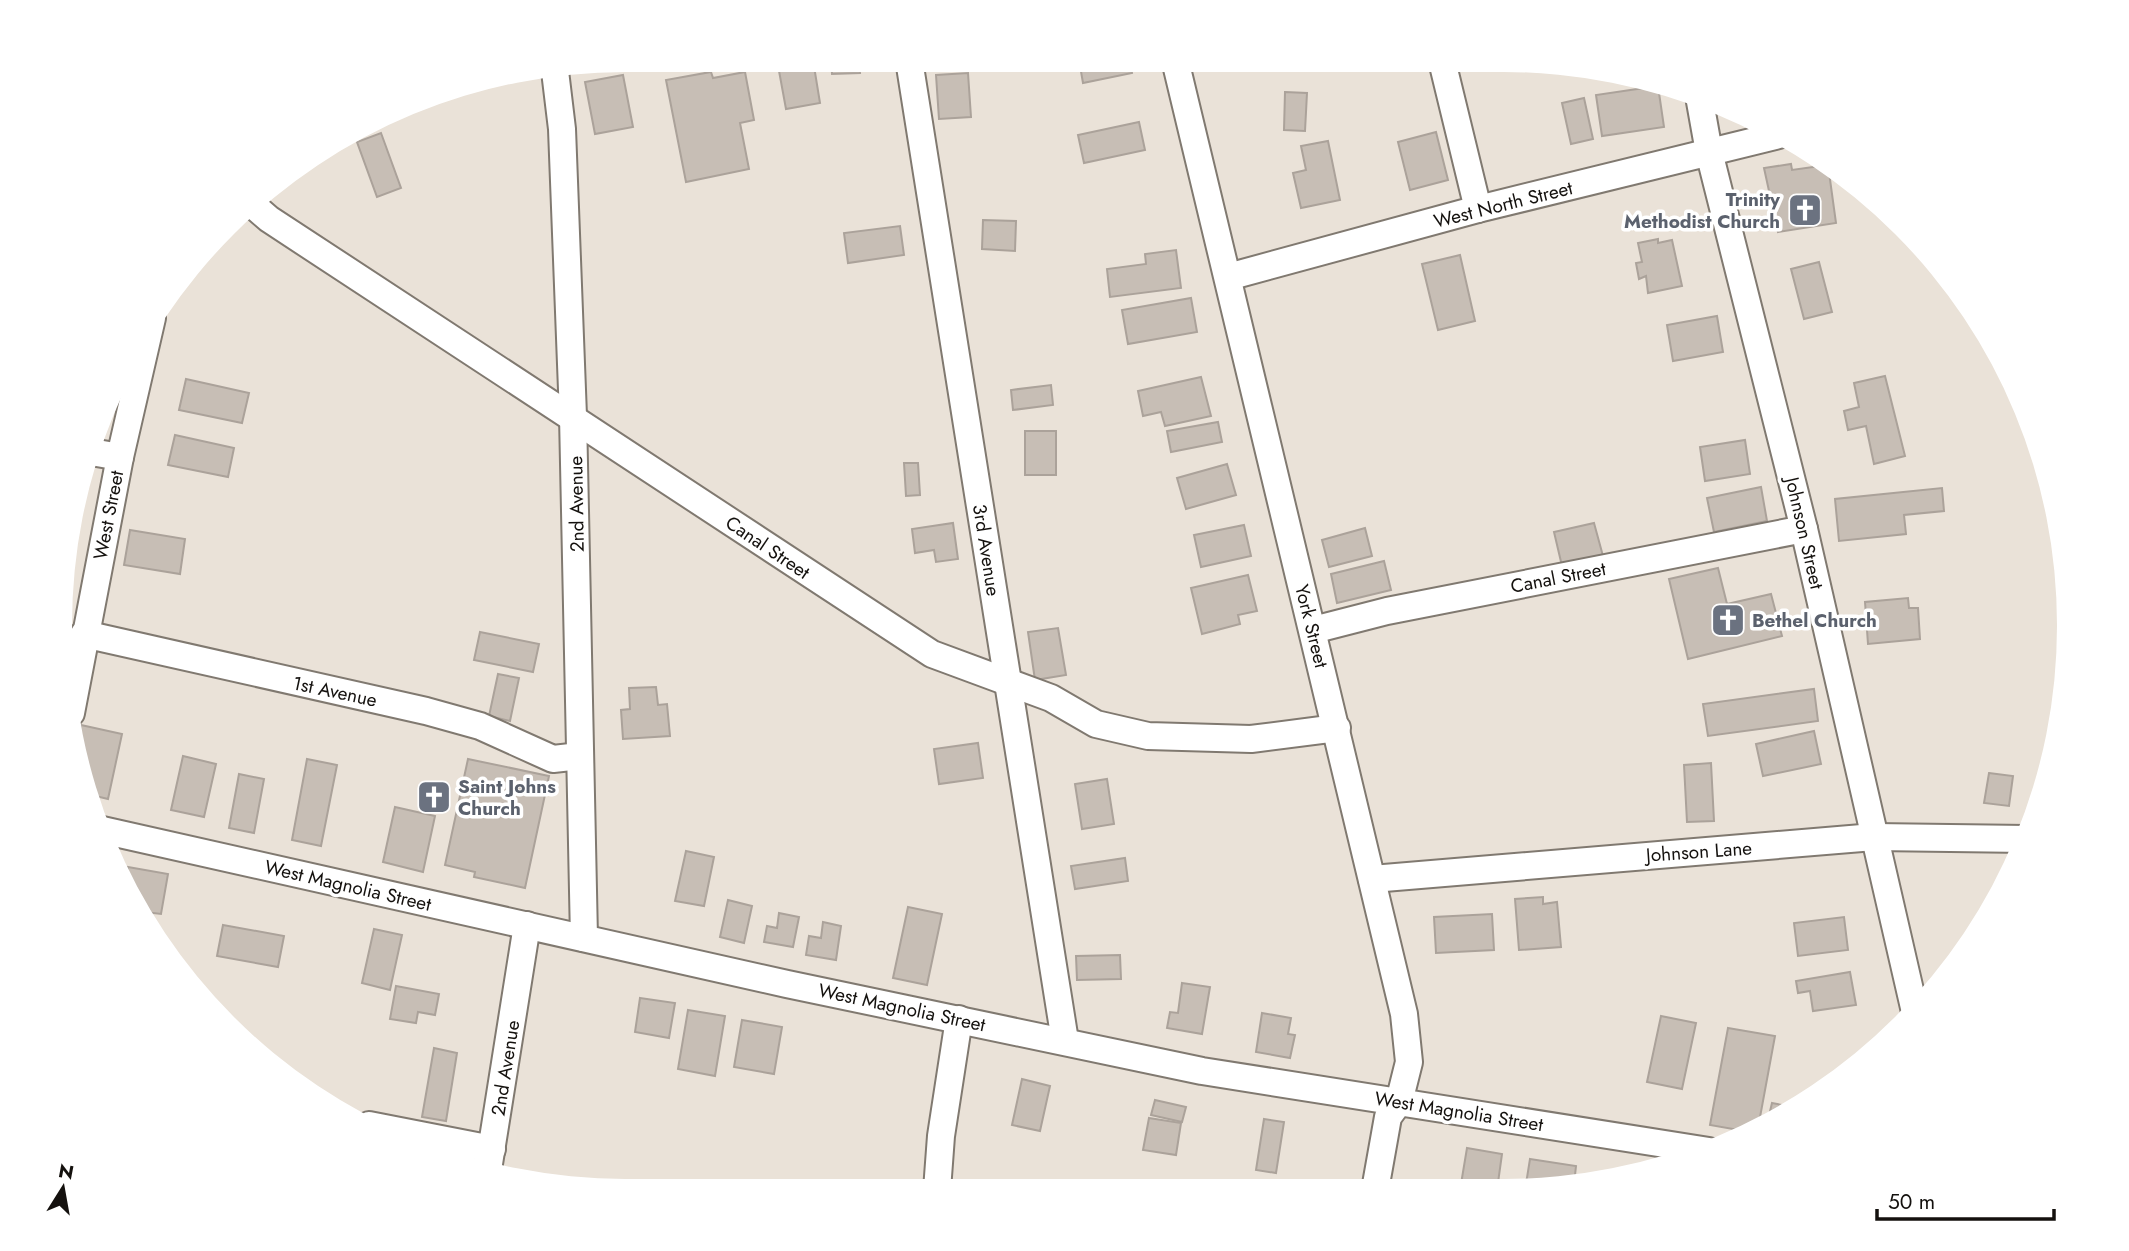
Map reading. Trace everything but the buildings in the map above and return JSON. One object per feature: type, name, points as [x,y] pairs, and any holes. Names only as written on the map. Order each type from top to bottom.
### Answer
[{"type":"street","name":"3rd Avenue","points":[[911,72],[1065,1041]]},
{"type":"street","name":"York Street","points":[[1178,72],[1404,1014],[1409,1062],[1399,1101],[1388,1116],[1377,1179]]},
{"type":"street","points":[[1445,72],[1478,209]]},
{"type":"street","name":"2nd Avenue","points":[[556,76],[562,129],[573,416],[584,938]]},
{"type":"street","name":"Johnson Street","points":[[1701,109],[1709,152],[1804,529],[1912,999]]},
{"type":"street","name":"West North Street","points":[[1228,277],[1478,209],[1765,138]]},
{"type":"street","name":"Canal Street","points":[[259,210],[932,654],[1051,698],[1096,724],[1148,736],[1251,738],[1337,728]]},
{"type":"street","name":"West Street","points":[[76,695],[84,634],[144,353]]},
{"type":"street","points":[[99,453],[120,457]]},
{"type":"street","name":"Canal Street","points":[[1313,630],[1387,611],[1804,529]]},
{"type":"street","name":"1st Avenue","points":[[84,634],[426,711],[480,726],[553,759],[580,756]]},
{"type":"street","name":"West Magnolia Street","points":[[112,832],[584,938],[1202,1071],[1687,1148]]},
{"type":"street","name":"Johnson Lane","points":[[1372,879],[1874,837],[2014,839]]},
{"type":"street","name":"2nd Avenue","points":[[490,1160],[527,925]]},
{"type":"street","points":[[938,1179],[941,1136],[959,1019]]},
{"type":"street","points":[[425,1141],[490,1160]]},
{"type":"place","name":"Trinity Methodist Church","points":[[1805,210]]},
{"type":"place","name":"Bethel Church","points":[[1728,620]]},
{"type":"place","name":"Saint Johns Church","points":[[434,797]]}]
